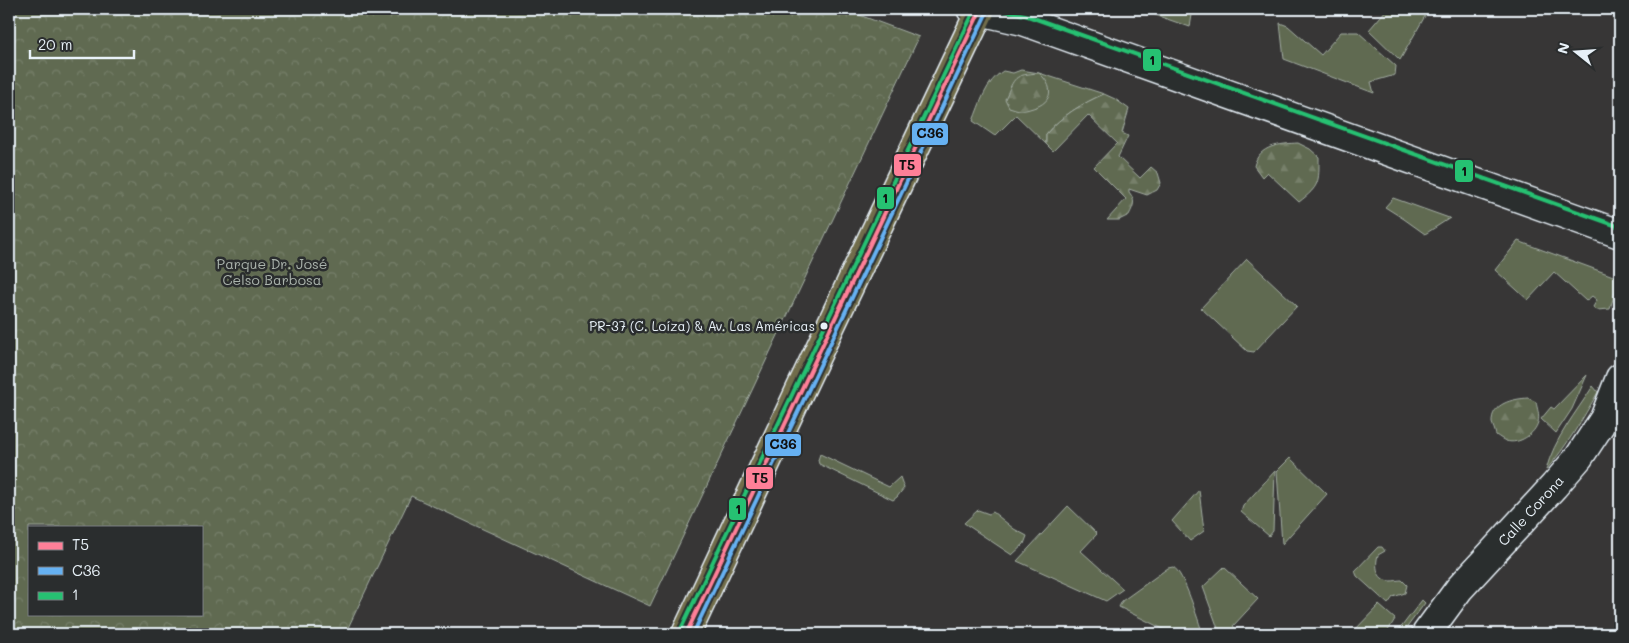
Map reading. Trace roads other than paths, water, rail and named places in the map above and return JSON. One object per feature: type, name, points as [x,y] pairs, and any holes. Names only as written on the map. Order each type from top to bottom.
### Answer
[{"type":"main road","points":[[686,634],[977,10]]},
{"type":"street","points":[[977,10],[1024,21],[1620,234]]},
{"type":"street","name":"Calle Corona","points":[[1426,634],[1460,589],[1579,457],[1604,419],[1620,378]]},
{"type":"place","name":"PR-37 (C. Loíza) & Av. Las Américas","points":[[824,326]]},
{"type":"park label","name":"Parque Dr. José Celso Barbosa","points":[[272,272]]}]
